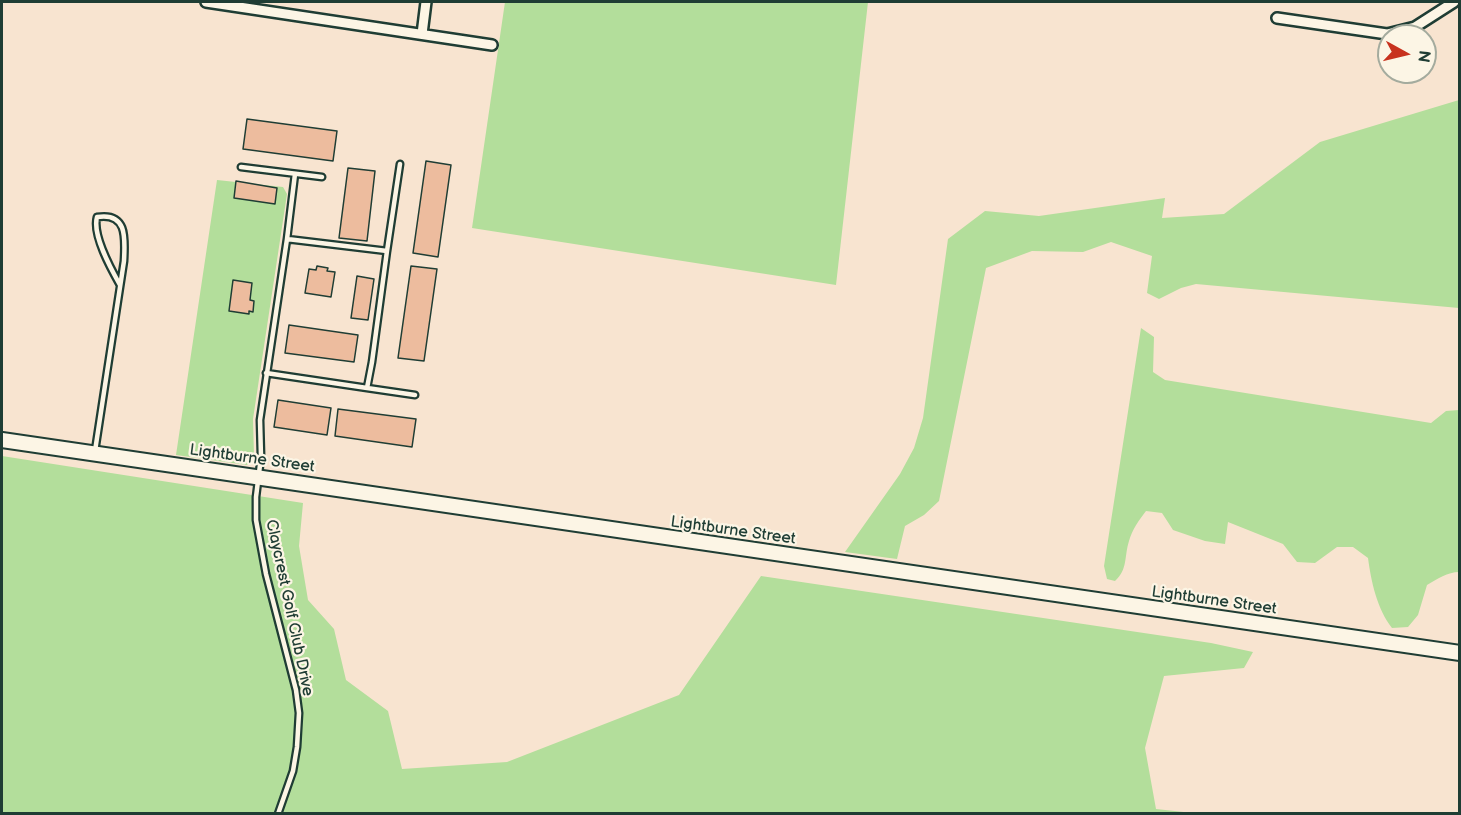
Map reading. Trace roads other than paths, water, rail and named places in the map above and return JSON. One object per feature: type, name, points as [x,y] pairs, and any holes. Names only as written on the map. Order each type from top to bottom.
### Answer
[{"type":"main road","name":"Lightburne Street","points":[[2,440],[1460,653]]},
{"type":"street","points":[[206,2],[266,6],[492,45]]},
{"type":"street","points":[[422,34],[426,2]]},
{"type":"street","points":[[1277,18],[1387,34],[1415,27],[1454,2]]},
{"type":"lane","points":[[366,388],[374,352],[400,164]]},
{"type":"lane","points":[[241,167],[322,177]]},
{"type":"lane","name":"Claycrest Golf Club Drive","points":[[278,813],[293,771],[299,713],[296,690],[266,574],[256,520],[261,457],[260,420],[295,174]]},
{"type":"lane","points":[[95,453],[120,285],[125,238],[121,224],[116,218],[107,215],[97,217],[95,223],[99,239],[120,285]]},
{"type":"lane","points":[[287,239],[387,251]]},
{"type":"lane","points":[[267,373],[415,395]]}]
